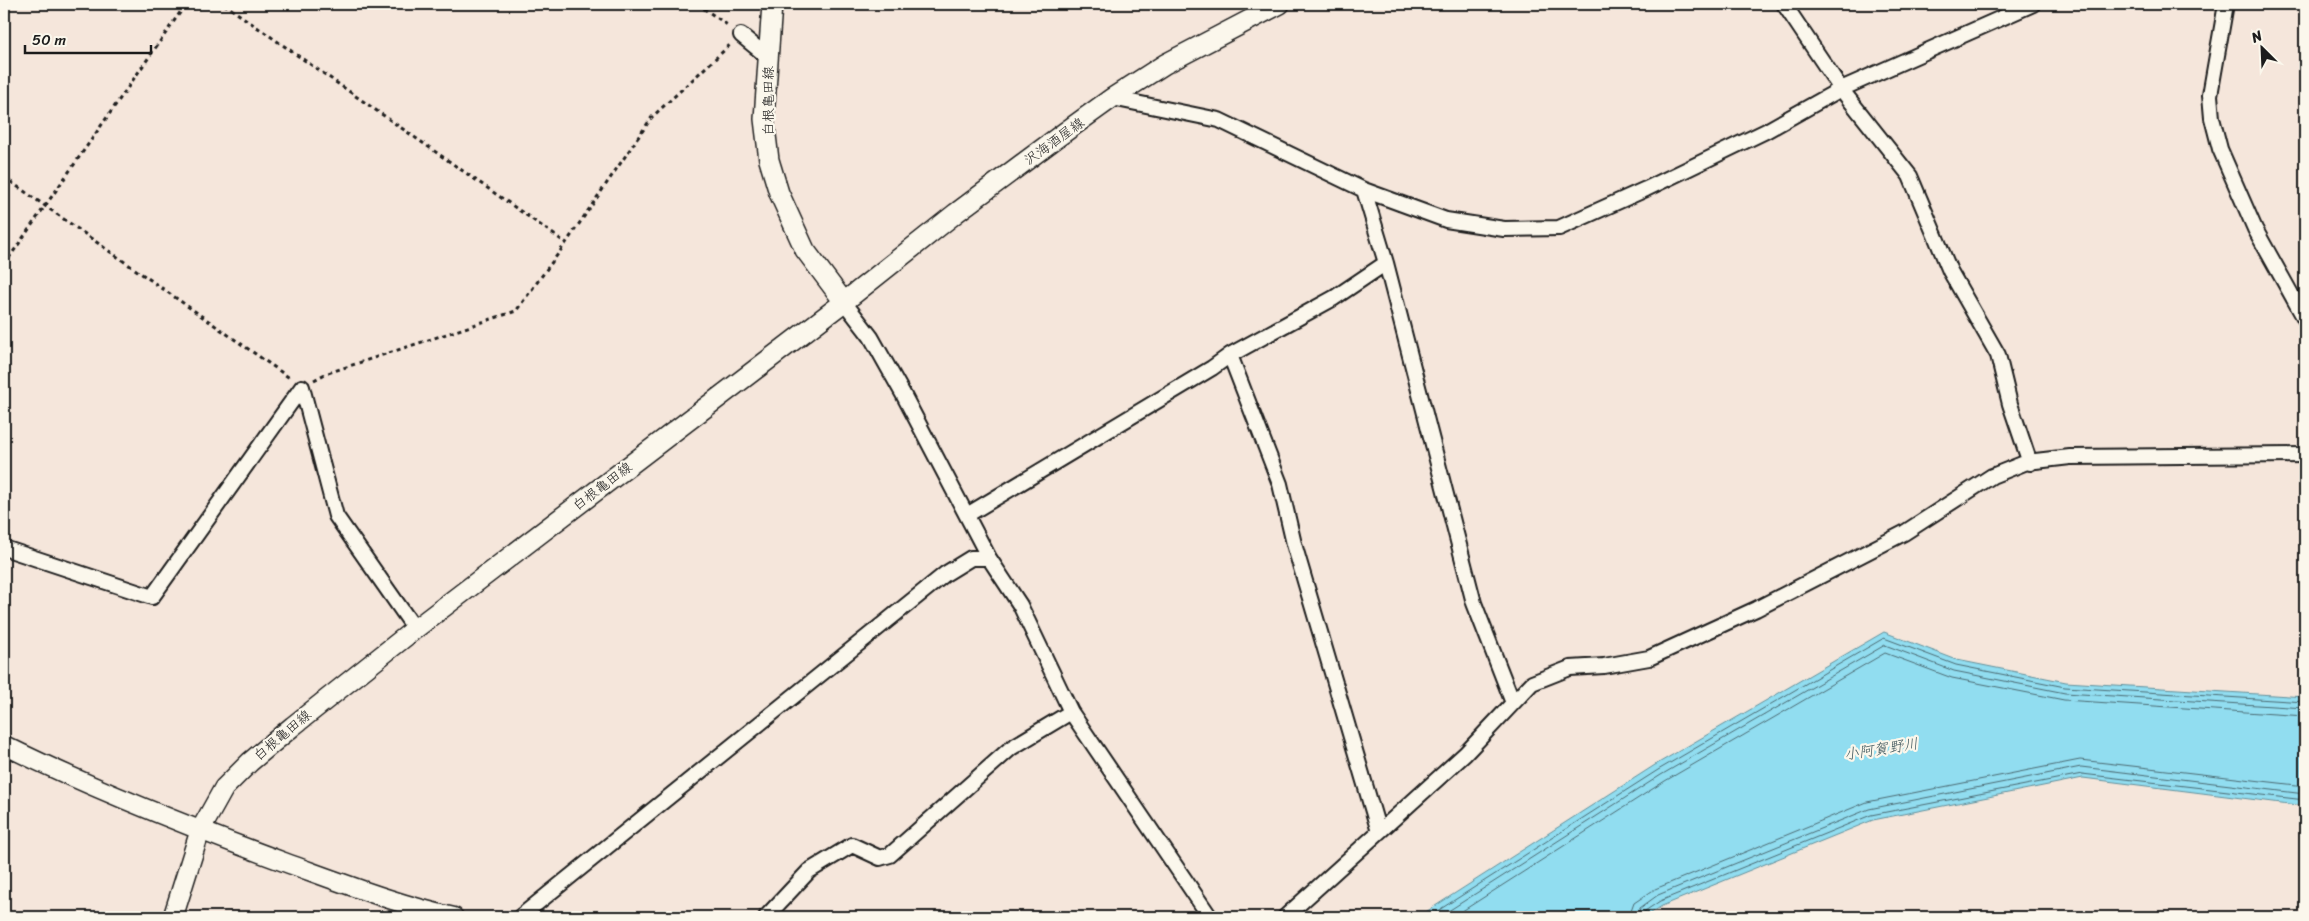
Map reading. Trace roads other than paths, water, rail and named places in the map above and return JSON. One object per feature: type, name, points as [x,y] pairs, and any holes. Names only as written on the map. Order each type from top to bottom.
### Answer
[{"type":"main road","name":"白根亀田線","points":[[174,917],[200,831],[224,788],[250,762],[415,629],[844,302],[804,250],[779,193],[770,160],[764,119],[772,4]]},
{"type":"main road","name":"沢海酒屋線","points":[[844,302],[964,207],[1112,98],[1165,64],[1280,4]]},
{"type":"street","points":[[1784,4],[1841,89],[1910,176],[1950,271],[1998,355],[2010,404],[2030,463]]},
{"type":"street","points":[[1112,98],[1218,120],[1364,190],[1446,220],[1504,229],[1559,228],[1766,131],[1841,89],[2033,4]]},
{"type":"street","points":[[2226,4],[2210,94],[2212,118],[2220,149],[2254,229],[2305,319]]},
{"type":"street","points":[[741,35],[768,57]]},
{"type":"street","points":[[1364,190],[1386,264],[1474,603],[1513,703]]},
{"type":"street","points":[[967,515],[1212,368],[1230,355],[1334,298],[1386,264]]},
{"type":"street","points":[[844,302],[875,345],[989,558],[1020,605],[1071,712],[1210,917]]},
{"type":"street","points":[[1230,355],[1280,484],[1294,544],[1379,832]]},
{"type":"street","points":[[4,548],[152,597],[302,387],[336,516],[415,629]]},
{"type":"street","points":[[1285,917],[1464,754],[1532,683],[1570,668],[1604,666],[1649,658],[1756,609],[1904,533],[1992,476],[2030,463],[2070,457],[2305,455]]},
{"type":"street","points":[[520,917],[945,574],[971,558],[989,558]]},
{"type":"street","points":[[766,917],[809,871],[852,845],[880,858],[890,855],[1011,748],[1071,712]]},
{"type":"street","points":[[4,745],[70,778],[200,831],[380,897],[454,917]]},
{"type":"street","points":[[380,897],[416,917]]},
{"type":"water","name":"小阿賀野川","points":[[1884,632],[1957,660],[2066,682],[2305,697],[2305,806],[2083,778],[1873,820],[1662,906],[1645,917],[1418,917],[1655,765]]}]
